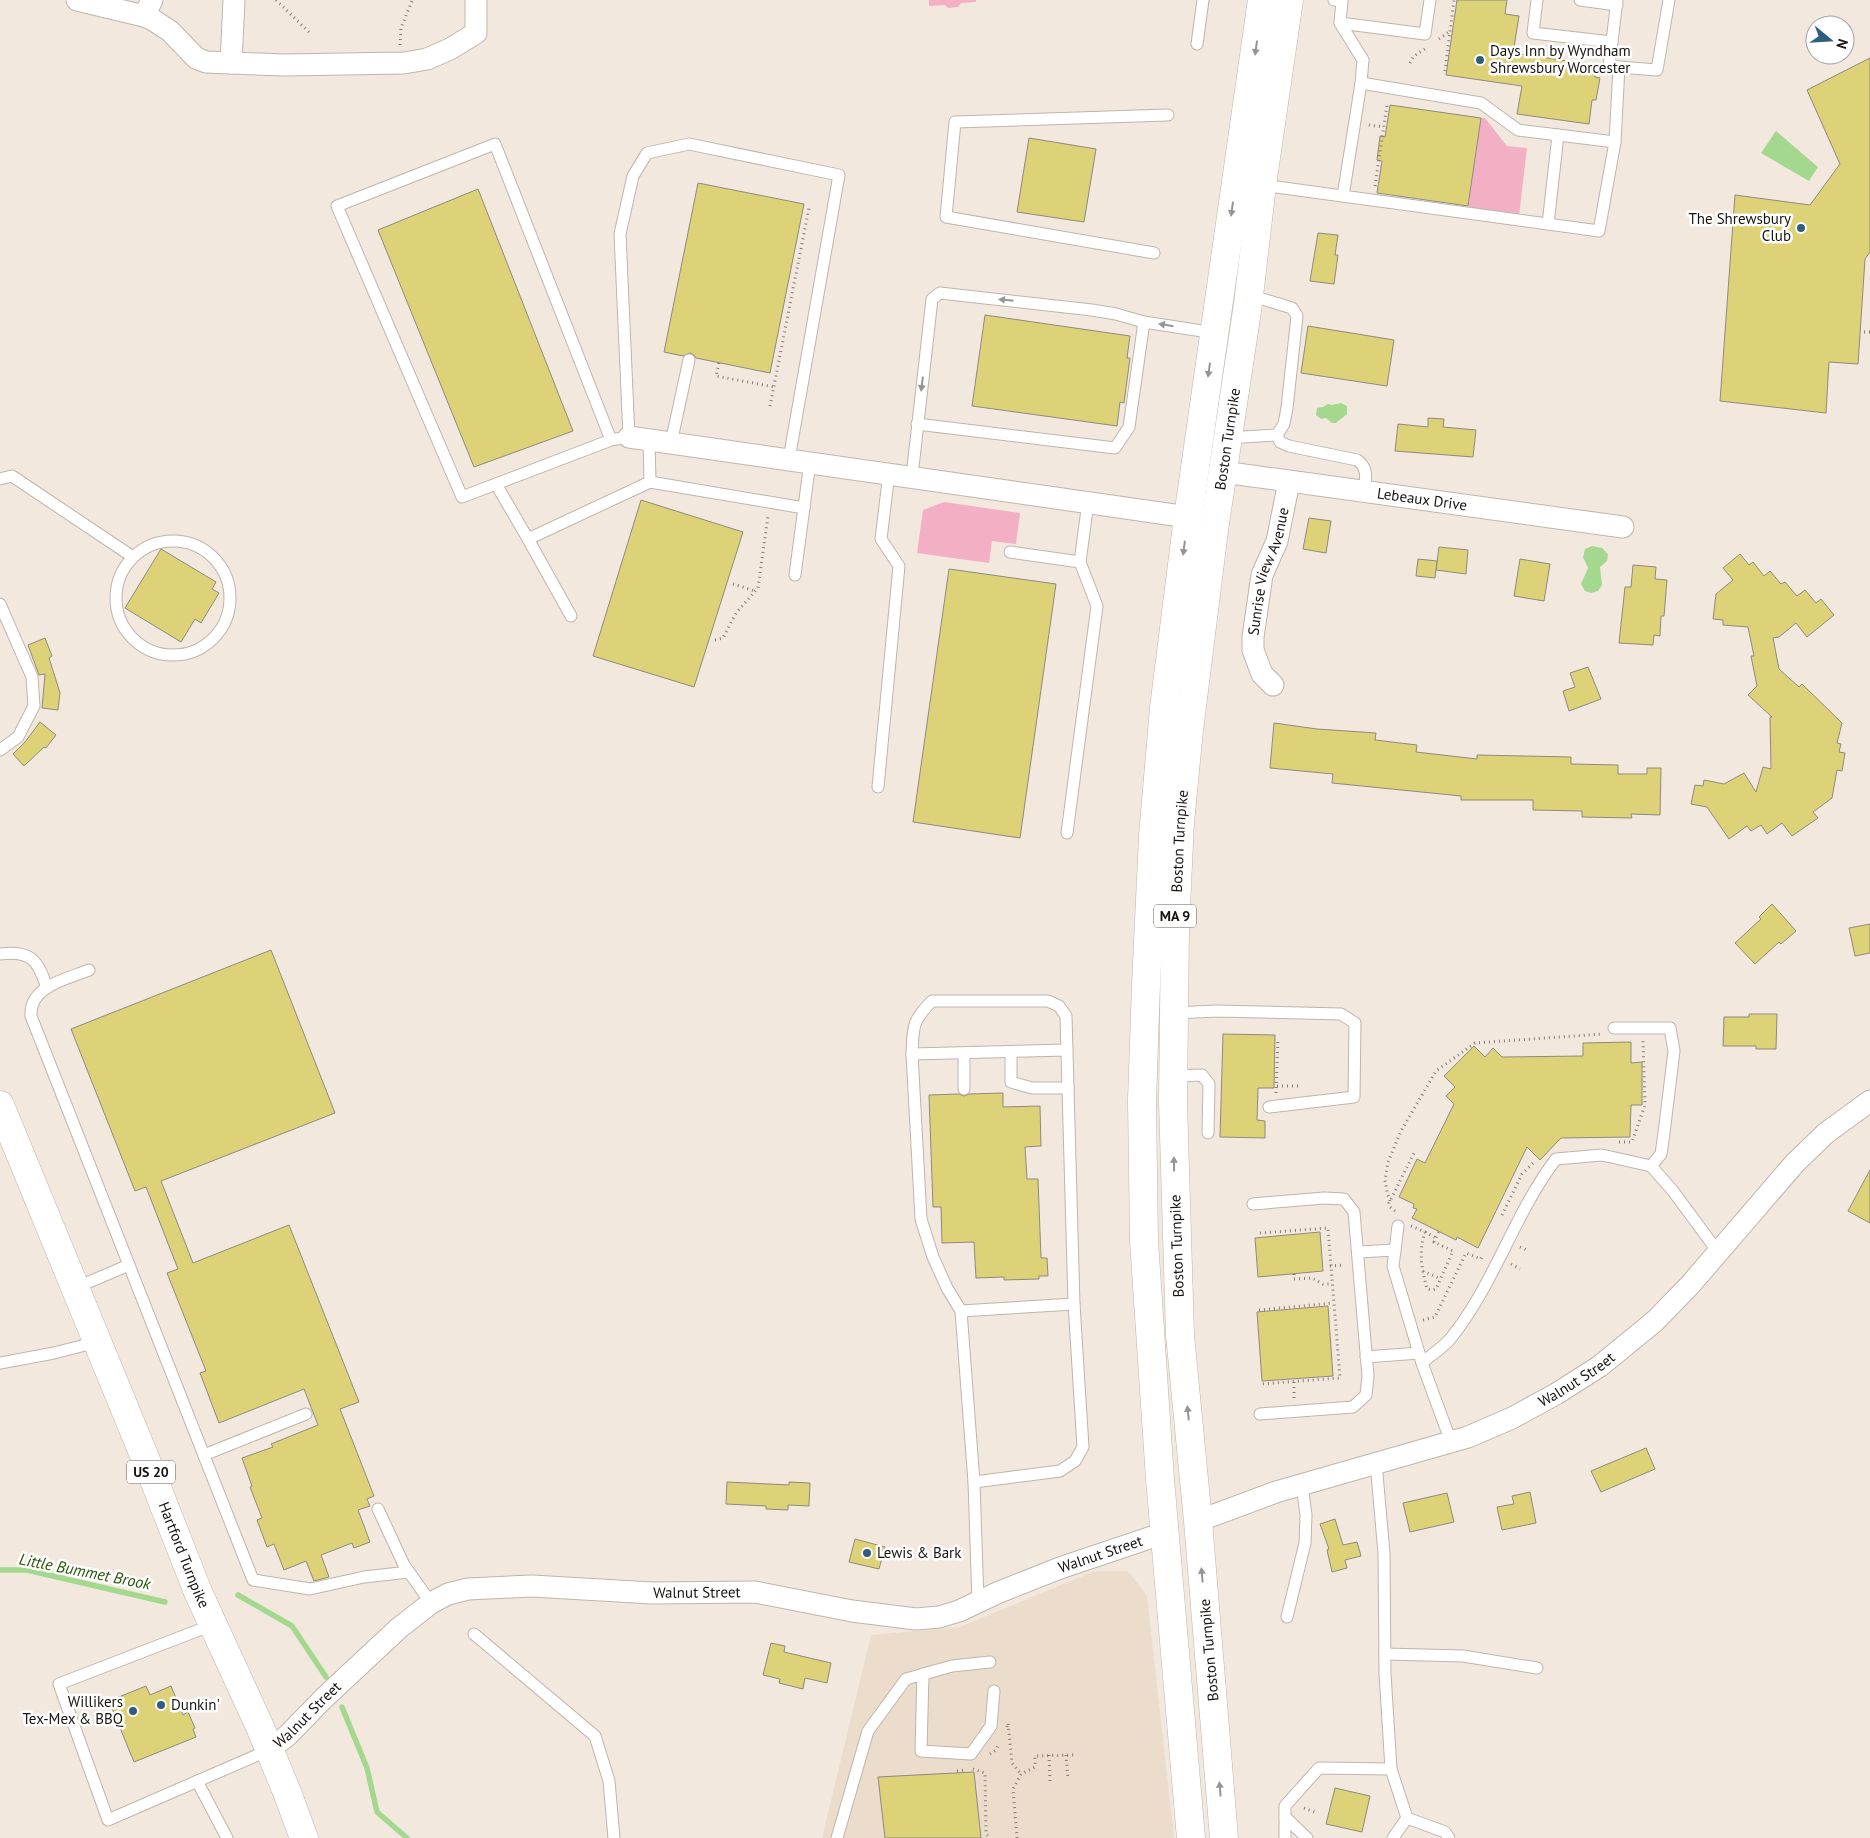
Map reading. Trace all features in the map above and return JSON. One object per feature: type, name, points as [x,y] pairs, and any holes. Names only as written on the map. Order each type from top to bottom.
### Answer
[{"type":"main road","name":"Boston Turnpike","points":[[1191,1838],[1164,1533],[1144,1241],[1142,1101],[1152,856],[1164,708],[1188,517],[1262,0]]},
{"type":"main road","name":"Boston Turnpike","points":[[1224,1838],[1198,1521],[1180,1335],[1173,1076],[1174,928],[1180,822],[1189,730],[1214,530],[1249,295],[1262,185],[1289,0]]},
{"type":"main road","name":"Hartford Turnpike","points":[[0,1104],[212,1625],[287,1792],[300,1836]]},
{"type":"street","points":[[77,0],[148,8],[153,20],[170,32],[196,58],[206,62],[284,65],[399,63],[427,59],[450,49],[476,33],[476,0]]},
{"type":"street","points":[[231,63],[234,0]]},
{"type":"street","points":[[630,439],[671,442],[800,460],[1188,517]]},
{"type":"street","name":"Lebeaux Drive","points":[[1223,472],[1622,527]]},
{"type":"street","name":"Sunrise View Avenue","points":[[1273,685],[1262,674],[1253,650],[1253,637],[1262,574],[1277,541],[1289,482]]},
{"type":"street","name":"Walnut Street","points":[[1198,1521],[1276,1492],[1468,1437],[1512,1418],[1556,1394],[1600,1366],[1655,1321],[1802,1156],[1826,1133],[1870,1101]]},
{"type":"street","name":"Walnut Street","points":[[269,1750],[288,1735],[382,1643],[431,1603],[448,1594],[468,1589],[511,1586],[652,1593],[755,1592],[852,1611],[916,1619],[939,1618],[1092,1556],[1164,1533]]},
{"type":"lane","points":[[1196,44],[1203,0]]},
{"type":"lane","points":[[1340,0],[1340,23],[1363,60],[1342,196]]},
{"type":"lane","points":[[1340,23],[1425,34],[1430,0]]},
{"type":"lane","points":[[1537,0],[1533,32],[1612,42]]},
{"type":"lane","points":[[1580,0],[1617,3],[1609,66],[1657,70],[1669,0]]},
{"type":"lane","points":[[1262,185],[1600,231],[1614,142],[1619,67]]},
{"type":"lane","points":[[1361,82],[1481,103],[1518,130],[1614,142]]},
{"type":"lane","points":[[1154,253],[946,217],[955,122],[1168,115]]},
{"type":"lane","points":[[1548,224],[1558,135]]},
{"type":"lane","points":[[630,439],[462,497],[337,206],[495,144],[650,482]]},
{"type":"lane","points":[[630,439],[620,234],[633,176],[647,152],[690,144],[840,176],[800,460],[804,508],[795,575]]},
{"type":"lane","points":[[912,476],[932,299],[940,293],[1092,310],[1144,322],[1215,333]]},
{"type":"lane","points":[[1249,295],[1292,308],[1297,316],[1287,408],[1284,424],[1277,435]]},
{"type":"lane","points":[[918,424],[1115,448],[1130,427],[1144,322]]},
{"type":"lane","points":[[671,442],[689,360]]},
{"type":"lane","points":[[1227,438],[1277,435]]},
{"type":"lane","points":[[1277,435],[1280,442],[1289,446],[1357,460],[1364,465],[1366,470],[1365,492]]},
{"type":"lane","points":[[878,787],[899,566],[882,539],[890,473]]},
{"type":"lane","points":[[0,479],[12,476],[133,557]]},
{"type":"lane","points":[[528,539],[650,482],[804,508]]},
{"type":"lane","points":[[496,484],[571,616]]},
{"type":"lane","points":[[1067,833],[1097,606],[1080,562],[1088,502]]},
{"type":"lane","points":[[165,541],[184,541],[201,548],[215,559],[225,574],[230,592],[229,610],[223,628],[210,643],[193,652],[173,656],[154,653],[137,643],[124,628],[116,610],[116,590],[122,571],[133,557],[148,546],[165,541]]},
{"type":"lane","points":[[1010,552],[1080,562]]},
{"type":"lane","points":[[0,604],[32,676],[34,706],[18,737],[0,750]]},
{"type":"lane","points":[[0,954],[18,954],[36,962],[40,967],[47,988]]},
{"type":"lane","points":[[89,970],[38,993],[31,1011],[32,1021],[253,1580],[310,1589],[364,1577],[409,1572]]},
{"type":"lane","points":[[974,1482],[1060,1471],[1075,1462],[1082,1447],[1074,1304],[1066,1016],[1059,1006],[1048,1001],[932,1001],[920,1013],[913,1027],[912,1054],[921,1219],[933,1257],[947,1288],[961,1310],[974,1482],[978,1602]]},
{"type":"lane","points":[[1173,1013],[1217,1011],[1341,1014],[1355,1023],[1354,1097],[1272,1107]]},
{"type":"lane","points":[[1614,1028],[1670,1028],[1674,1051],[1661,1154],[1651,1166]]},
{"type":"lane","points":[[912,1054],[1067,1050]]},
{"type":"lane","points":[[1011,1052],[1011,1082],[1032,1088],[1068,1088]]},
{"type":"lane","points":[[964,1053],[964,1089]]},
{"type":"lane","points":[[1173,1076],[1202,1075],[1209,1084],[1208,1133]]},
{"type":"lane","points":[[1366,1358],[1420,1358],[1450,1339],[1487,1285],[1543,1176],[1556,1159],[1602,1155],[1651,1166],[1673,1190],[1718,1252]]},
{"type":"lane","points":[[1253,1204],[1344,1198],[1354,1212],[1368,1376],[1366,1395],[1353,1407],[1260,1414]]},
{"type":"lane","points":[[1398,1226],[1393,1266],[1420,1358],[1451,1442]]},
{"type":"lane","points":[[1358,1252],[1395,1250]]},
{"type":"lane","points":[[75,1288],[129,1265]]},
{"type":"lane","points":[[961,1310],[1074,1304]]},
{"type":"lane","points":[[0,1363],[54,1353],[97,1342]]},
{"type":"lane","points":[[204,1455],[306,1414]]},
{"type":"lane","points":[[1376,1463],[1384,1553],[1385,1654],[1391,1769],[1407,1818]]},
{"type":"lane","points":[[1287,1617],[1305,1543],[1306,1515],[1302,1485]]},
{"type":"lane","points":[[378,1509],[404,1565],[431,1603]]},
{"type":"lane","points":[[212,1625],[60,1684],[108,1820],[269,1750]]},
{"type":"lane","points":[[474,1634],[595,1736],[609,1781],[614,1838]]},
{"type":"lane","points":[[1385,1654],[1463,1656],[1538,1668]]},
{"type":"lane","points":[[837,1838],[868,1731],[906,1679],[952,1666],[990,1662]]},
{"type":"lane","points":[[923,1674],[921,1751],[971,1754],[991,1726],[994,1692]]},
{"type":"lane","points":[[1285,1838],[1285,1806],[1318,1768],[1391,1769]]},
{"type":"lane","points":[[197,1781],[227,1838]]},
{"type":"lane","points":[[1285,1817],[1306,1838]]},
{"type":"lane","points":[[1393,1838],[1407,1818]]},
{"type":"lane","points":[[1407,1818],[1446,1832],[1448,1838]]},
{"type":"path","points":[[276,0],[309,32]]},
{"type":"path","points":[[399,63],[400,28],[412,0]]},
{"type":"path","points":[[1445,71],[1454,0]]},
{"type":"path","points":[[1374,194],[1387,105]]},
{"type":"path","points":[[770,406],[809,208]]},
{"type":"path","points":[[1864,332],[1870,332]]},
{"type":"path","points":[[719,363],[716,376],[774,388]]},
{"type":"path","points":[[715,640],[723,638],[736,613],[758,588],[770,502]]},
{"type":"path","points":[[733,584],[756,591]]},
{"type":"path","points":[[1401,1214],[1390,1207],[1385,1180],[1388,1162],[1401,1131],[1436,1071],[1475,1043],[1600,1035],[1614,1028]]},
{"type":"path","points":[[1616,1142],[1632,1142],[1645,1105],[1643,1028]]},
{"type":"path","points":[[1272,1107],[1278,1038]]},
{"type":"path","points":[[1390,1200],[1414,1153]]},
{"type":"path","points":[[1502,1217],[1522,1174],[1540,1157]]},
{"type":"path","points":[[1408,1234],[1411,1225],[1410,1218]]},
{"type":"path","points":[[1411,1225],[1436,1238]]},
{"type":"path","points":[[1260,1233],[1328,1228],[1340,1378],[1260,1384]]},
{"type":"path","points":[[1425,1232],[1421,1244],[1420,1260],[1427,1289],[1432,1290],[1436,1289],[1453,1251],[1434,1242],[1439,1231]]},
{"type":"path","points":[[1421,1312],[1423,1320],[1435,1318],[1466,1253],[1481,1260],[1485,1251]]},
{"type":"path","points":[[1423,1271],[1440,1279]]},
{"type":"path","points":[[1294,1274],[1294,1279],[1312,1278],[1323,1284],[1332,1284]]},
{"type":"path","points":[[1259,1310],[1334,1303]]},
{"type":"path","points":[[1004,1732],[1008,1724],[1012,1763],[1021,1774]]},
{"type":"path","points":[[988,1756],[996,1750],[1000,1741]]},
{"type":"path","points":[[1049,1755],[1050,1781]]},
{"type":"path","points":[[1066,1755],[1068,1779]]},
{"type":"path","points":[[1017,1838],[1013,1789],[1021,1774],[1035,1767],[1035,1756],[1075,1755]]},
{"type":"path","points":[[957,1771],[972,1768],[980,1762]]},
{"type":"path","points":[[972,1768],[985,1773],[986,1834],[990,1838]]},
{"type":"shaded area","points":[[929,0],[976,0],[976,2],[961,3],[958,7],[948,8],[945,5],[929,6]]},
{"type":"shaded area","points":[[1481,118],[1485,118],[1507,146],[1527,148],[1519,216],[1468,209]]},
{"type":"shaded area","points":[[1776,131],[1818,167],[1809,181],[1761,153]]},
{"type":"shaded area","points":[[1341,403],[1347,406],[1347,414],[1336,423],[1332,423],[1326,418],[1321,419],[1316,415],[1317,408],[1328,404]]},
{"type":"shaded area","points":[[944,502],[1020,513],[1016,544],[992,541],[989,563],[917,553],[923,510]]},
{"type":"shaded area","points":[[1592,546],[1602,548],[1608,554],[1607,561],[1600,567],[1602,585],[1598,591],[1591,593],[1585,591],[1581,584],[1588,568],[1583,557],[1585,549]]},
{"type":"shaded area","points":[[1095,1571],[1128,1571],[1147,1596],[1174,1838],[822,1838],[871,1635],[960,1627]]},
{"type":"building","name":"Days Inn by Wyndham Shrewsbury Worcester","points":[[1457,0],[1507,0],[1505,14],[1519,16],[1513,53],[1596,65],[1595,77],[1600,78],[1596,100],[1592,100],[1589,124],[1517,114],[1522,86],[1446,75]]},
{"type":"building","name":"The Shrewsbury Club","points":[[1870,58],[1870,252],[1865,259],[1858,364],[1829,362],[1826,413],[1720,401],[1735,195],[1810,205],[1840,164],[1807,90]]},
{"type":"building","points":[[1390,105],[1481,118],[1468,206],[1377,193],[1382,161],[1377,160],[1380,136],[1385,137]]},
{"type":"building","points":[[1029,138],[1096,149],[1084,222],[1017,212]]},
{"type":"building","points":[[698,183],[804,204],[770,373],[696,358],[690,353],[683,356],[664,352]]},
{"type":"building","points":[[478,189],[573,431],[474,467],[378,230]]},
{"type":"building","points":[[1318,233],[1338,235],[1335,255],[1338,255],[1334,284],[1310,281]]},
{"type":"building","points":[[985,315],[1130,336],[1127,358],[1130,358],[1124,403],[1120,402],[1117,426],[972,406]]},
{"type":"building","points":[[1308,326],[1394,340],[1387,386],[1301,373]]},
{"type":"building","points":[[1428,418],[1444,419],[1443,427],[1476,430],[1473,457],[1395,451],[1398,424],[1428,427]]},
{"type":"building","points":[[641,500],[743,532],[694,687],[593,656]]},
{"type":"building","points":[[1309,518],[1331,521],[1326,553],[1303,549]]},
{"type":"building","points":[[1439,547],[1468,550],[1466,574],[1436,570]]},
{"type":"building","points":[[161,549],[216,582],[212,589],[219,593],[201,623],[195,619],[181,642],[125,608]]},
{"type":"building","points":[[1740,554],[1749,565],[1753,562],[1764,576],[1770,571],[1781,584],[1785,582],[1797,596],[1805,590],[1816,603],[1821,599],[1834,615],[1807,637],[1796,623],[1779,637],[1773,638],[1779,669],[1799,687],[1802,684],[1842,723],[1837,743],[1841,744],[1839,752],[1845,753],[1842,771],[1837,770],[1832,798],[1813,812],[1818,818],[1792,836],[1782,823],[1767,834],[1761,825],[1751,831],[1747,826],[1729,839],[1707,807],[1691,804],[1695,785],[1703,786],[1704,780],[1724,784],[1744,773],[1756,792],[1763,767],[1771,769],[1770,717],[1772,717],[1748,695],[1757,686],[1751,656],[1754,656],[1748,627],[1723,625],[1723,620],[1713,619],[1716,594],[1733,580],[1723,568]]},
{"type":"building","points":[[1418,559],[1437,561],[1435,578],[1416,576]]},
{"type":"building","points":[[1520,559],[1550,564],[1544,601],[1514,596]]},
{"type":"building","points":[[1633,565],[1656,567],[1655,579],[1667,580],[1660,636],[1654,635],[1653,645],[1619,643],[1625,587],[1631,587]]},
{"type":"building","points":[[949,569],[1056,584],[1020,838],[913,822]]},
{"type":"building","points":[[45,638],[52,656],[49,658],[60,693],[58,710],[42,708],[45,674],[39,675],[28,645]]},
{"type":"building","points":[[1588,667],[1601,699],[1569,711],[1563,691],[1575,687],[1570,673]]},
{"type":"building","points":[[40,722],[56,735],[46,748],[44,747],[24,766],[13,754]]},
{"type":"building","points":[[1274,723],[1317,729],[1376,733],[1375,740],[1417,745],[1416,752],[1477,759],[1477,755],[1571,757],[1571,764],[1618,765],[1618,774],[1647,774],[1647,768],[1661,768],[1660,815],[1631,814],[1632,818],[1582,817],[1582,811],[1533,810],[1533,800],[1461,800],[1461,796],[1332,783],[1333,774],[1270,768]]},
{"type":"building","points":[[1772,904],[1796,931],[1781,944],[1779,942],[1755,964],[1735,943],[1761,919],[1759,917]]},
{"type":"building","points":[[1870,924],[1870,953],[1855,956],[1849,928]]},
{"type":"building","points":[[271,950],[335,1113],[161,1181],[193,1263],[289,1225],[359,1402],[340,1409],[374,1496],[367,1499],[370,1506],[358,1510],[370,1542],[354,1548],[352,1543],[321,1555],[329,1577],[314,1581],[306,1561],[284,1570],[274,1544],[267,1547],[257,1520],[262,1518],[250,1487],[252,1486],[242,1458],[273,1447],[271,1444],[318,1425],[304,1389],[219,1423],[200,1373],[206,1371],[167,1273],[178,1269],[146,1187],[135,1191],[71,1029]]},
{"type":"building","points":[[1749,1014],[1777,1014],[1776,1049],[1756,1049],[1756,1046],[1723,1046],[1724,1017],[1749,1017]]},
{"type":"building","points":[[1223,1034],[1275,1035],[1274,1088],[1258,1088],[1257,1120],[1265,1121],[1265,1138],[1220,1137]]},
{"type":"building","points":[[1631,1042],[1631,1063],[1642,1062],[1642,1105],[1631,1105],[1630,1137],[1561,1138],[1540,1160],[1527,1147],[1478,1248],[1457,1237],[1456,1240],[1412,1218],[1417,1209],[1413,1208],[1414,1204],[1399,1197],[1417,1159],[1425,1163],[1454,1104],[1446,1096],[1455,1087],[1444,1076],[1474,1046],[1485,1057],[1493,1048],[1502,1057],[1583,1056],[1583,1043]]},
{"type":"building","points":[[1003,1093],[1003,1107],[1040,1106],[1041,1146],[1025,1147],[1027,1179],[1038,1179],[1041,1258],[1047,1258],[1048,1276],[1039,1276],[1039,1279],[1004,1280],[1004,1277],[976,1278],[974,1242],[942,1243],[941,1207],[933,1207],[929,1095],[959,1094],[964,1096],[969,1094]]},
{"type":"building","points":[[1870,1170],[1870,1223],[1848,1211]]},
{"type":"building","points":[[1320,1232],[1323,1271],[1258,1277],[1255,1238]]},
{"type":"building","points":[[1328,1306],[1333,1376],[1262,1381],[1257,1312]]},
{"type":"building","points":[[1646,1448],[1655,1469],[1601,1492],[1591,1471]]},
{"type":"building","points":[[727,1482],[789,1485],[789,1482],[810,1483],[809,1506],[788,1505],[788,1510],[766,1509],[766,1506],[726,1504]]},
{"type":"building","points":[[1530,1492],[1536,1523],[1502,1530],[1497,1507],[1514,1504],[1512,1496]]},
{"type":"building","points":[[1447,1493],[1454,1522],[1410,1532],[1403,1503]]},
{"type":"building","points":[[1335,1519],[1343,1545],[1357,1542],[1361,1556],[1345,1560],[1347,1568],[1332,1572],[1327,1550],[1329,1549],[1320,1524]]},
{"type":"building","name":"Lewis & Bark","points":[[855,1539],[885,1547],[879,1569],[849,1562]]},
{"type":"building","points":[[771,1643],[785,1646],[784,1652],[831,1663],[827,1683],[805,1678],[803,1689],[779,1683],[780,1679],[763,1675]]},
{"type":"building","points":[[146,1686],[150,1695],[171,1686],[183,1715],[188,1712],[195,1728],[193,1729],[196,1737],[134,1762],[109,1701]]},
{"type":"building","points":[[974,1772],[981,1838],[885,1838],[878,1777]]},
{"type":"building","points":[[1335,1788],[1370,1796],[1362,1832],[1326,1824]]},
{"type":"waterway","name":"Little Bummet Brook","points":[[0,1570],[27,1570],[165,1602]]},
{"type":"waterway","name":"Little Bummet Brook","points":[[238,1595],[292,1626],[326,1677]]},
{"type":"waterway","name":"Little Bummet Brook","points":[[342,1707],[367,1768],[377,1812],[407,1838]]},
{"type":"place","name":"Days Inn by Wyndham Shrewsbury Worcester","points":[[1480,60]]},
{"type":"place","name":"The Shrewsbury Club","points":[[1801,228]]},
{"type":"place","name":"Lewis & Bark","points":[[867,1553]]},
{"type":"place","name":"Dunkin'","points":[[161,1705]]},
{"type":"place","name":"Willikers Tex-Mex & BBQ","points":[[133,1711]]}]
